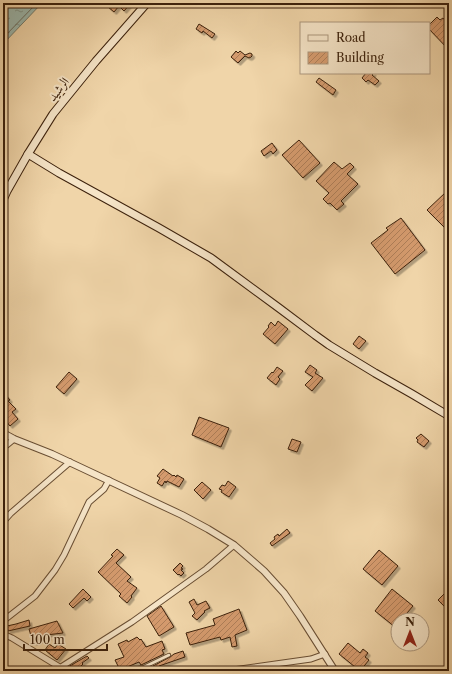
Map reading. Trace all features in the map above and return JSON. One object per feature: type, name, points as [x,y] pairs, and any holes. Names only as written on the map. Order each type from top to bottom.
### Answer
[{"type":"main road","name":"الرشيد","points":[[3,200],[6,191],[54,114],[96,61],[147,3]]},
{"type":"main road","points":[[28,154],[59,173],[211,258],[329,345],[449,416]]},
{"type":"street","points":[[3,434],[70,462],[182,515],[208,528],[234,545],[264,571],[284,593],[335,671]]},
{"type":"street","points":[[3,448],[14,439]]},
{"type":"street","points":[[3,522],[70,462]]},
{"type":"street","points":[[3,621],[35,596],[55,570],[89,502],[104,489],[109,480]]},
{"type":"street","points":[[61,667],[145,613],[206,569],[234,545]]},
{"type":"street","points":[[3,634],[66,671]]},
{"type":"street","points":[[226,671],[311,659],[325,654]]},
{"type":"lane","points":[[139,670],[169,655]]},
{"type":"water","points":[[3,3],[42,3],[3,44]]},
{"type":"building","points":[[110,3],[131,3],[124,11],[119,6],[114,12],[107,6]]},
{"type":"building","points":[[437,17],[440,20],[443,18],[449,25],[449,50],[430,30],[430,24]]},
{"type":"building","points":[[199,24],[215,34],[212,38],[203,31],[202,33],[196,29]]},
{"type":"building","points":[[236,51],[238,53],[240,51],[245,55],[250,53],[252,56],[249,58],[245,56],[238,63],[231,57]]},
{"type":"building","points":[[365,74],[373,74],[372,75],[379,81],[375,85],[368,80],[366,82],[362,78]]},
{"type":"building","points":[[319,78],[336,90],[333,95],[316,82]]},
{"type":"building","points":[[299,140],[320,163],[303,178],[282,155]]},
{"type":"building","points":[[272,143],[277,150],[273,154],[271,151],[264,156],[261,151]]},
{"type":"building","points":[[334,162],[342,169],[350,163],[354,167],[347,174],[358,184],[341,201],[344,204],[337,210],[323,199],[329,193],[316,181]]},
{"type":"building","points":[[446,192],[449,195],[449,232],[427,210]]},
{"type":"building","points":[[401,218],[425,250],[395,274],[371,243],[388,230],[386,228]]},
{"type":"building","points":[[278,321],[288,329],[275,344],[263,334],[271,322],[275,326]]},
{"type":"building","points":[[359,336],[366,341],[359,349],[353,344]]},
{"type":"building","points":[[310,365],[317,370],[315,373],[323,378],[312,391],[305,385],[313,377],[305,372]]},
{"type":"building","points":[[277,367],[283,371],[278,377],[280,379],[276,385],[267,378]]},
{"type":"building","points":[[69,372],[77,379],[64,394],[56,387]]},
{"type":"building","points":[[3,392],[10,400],[8,401],[16,409],[12,412],[18,419],[10,426],[5,420],[8,417],[3,412]]},
{"type":"building","points":[[199,417],[229,428],[221,447],[192,435]]},
{"type":"building","points":[[421,434],[429,441],[424,447],[417,442],[418,440],[416,438]]},
{"type":"building","points":[[292,439],[301,442],[297,452],[288,449]]},
{"type":"building","points":[[163,469],[173,476],[174,475],[176,477],[177,475],[184,479],[179,487],[167,481],[166,483],[165,481],[162,486],[157,483],[160,478],[157,476]]},
{"type":"building","points":[[228,481],[236,487],[229,497],[219,489],[222,485],[225,486]]},
{"type":"building","points":[[202,482],[211,490],[203,499],[194,490]]},
{"type":"building","points":[[287,529],[290,533],[272,546],[270,543],[275,539],[274,537],[278,534],[279,536]]},
{"type":"building","points":[[117,549],[124,555],[116,563],[131,577],[127,581],[137,588],[127,603],[119,596],[121,594],[98,572],[113,556],[111,555]]},
{"type":"building","points":[[379,550],[398,566],[382,585],[363,569]]},
{"type":"building","points":[[180,563],[183,566],[181,568],[183,569],[181,570],[184,573],[181,576],[173,570]]},
{"type":"building","points":[[83,589],[91,597],[87,601],[84,598],[73,608],[69,604]]},
{"type":"building","points":[[392,589],[413,606],[408,612],[390,612],[390,623],[375,611]]},
{"type":"building","points":[[449,589],[449,611],[438,600]]},
{"type":"building","points":[[194,599],[197,605],[206,601],[210,608],[204,611],[205,612],[197,620],[192,616],[195,613],[189,602]]},
{"type":"building","points":[[161,606],[174,627],[159,636],[147,616]]},
{"type":"building","points":[[239,609],[247,630],[235,635],[237,646],[232,647],[230,637],[221,640],[220,637],[190,645],[186,633],[215,625],[213,619]]},
{"type":"building","points":[[29,620],[30,626],[8,631],[7,626]]},
{"type":"building","points":[[57,621],[63,633],[46,635],[49,637],[33,643],[29,629]]},
{"type":"building","points":[[137,637],[140,640],[141,639],[146,647],[162,641],[165,649],[162,650],[164,654],[141,665],[139,662],[120,670],[115,660],[124,657],[118,644],[127,640],[128,642]]},
{"type":"building","points":[[348,643],[360,653],[363,649],[368,653],[365,657],[369,660],[360,671],[339,654]]},
{"type":"building","points":[[49,644],[55,648],[58,644],[66,649],[57,660],[45,650]]},
{"type":"building","points":[[183,651],[185,657],[159,666],[160,669],[155,671],[153,666],[174,654]]},
{"type":"building","points":[[87,656],[89,658],[82,663],[83,664],[81,666],[74,671],[70,671],[68,667]]}]
